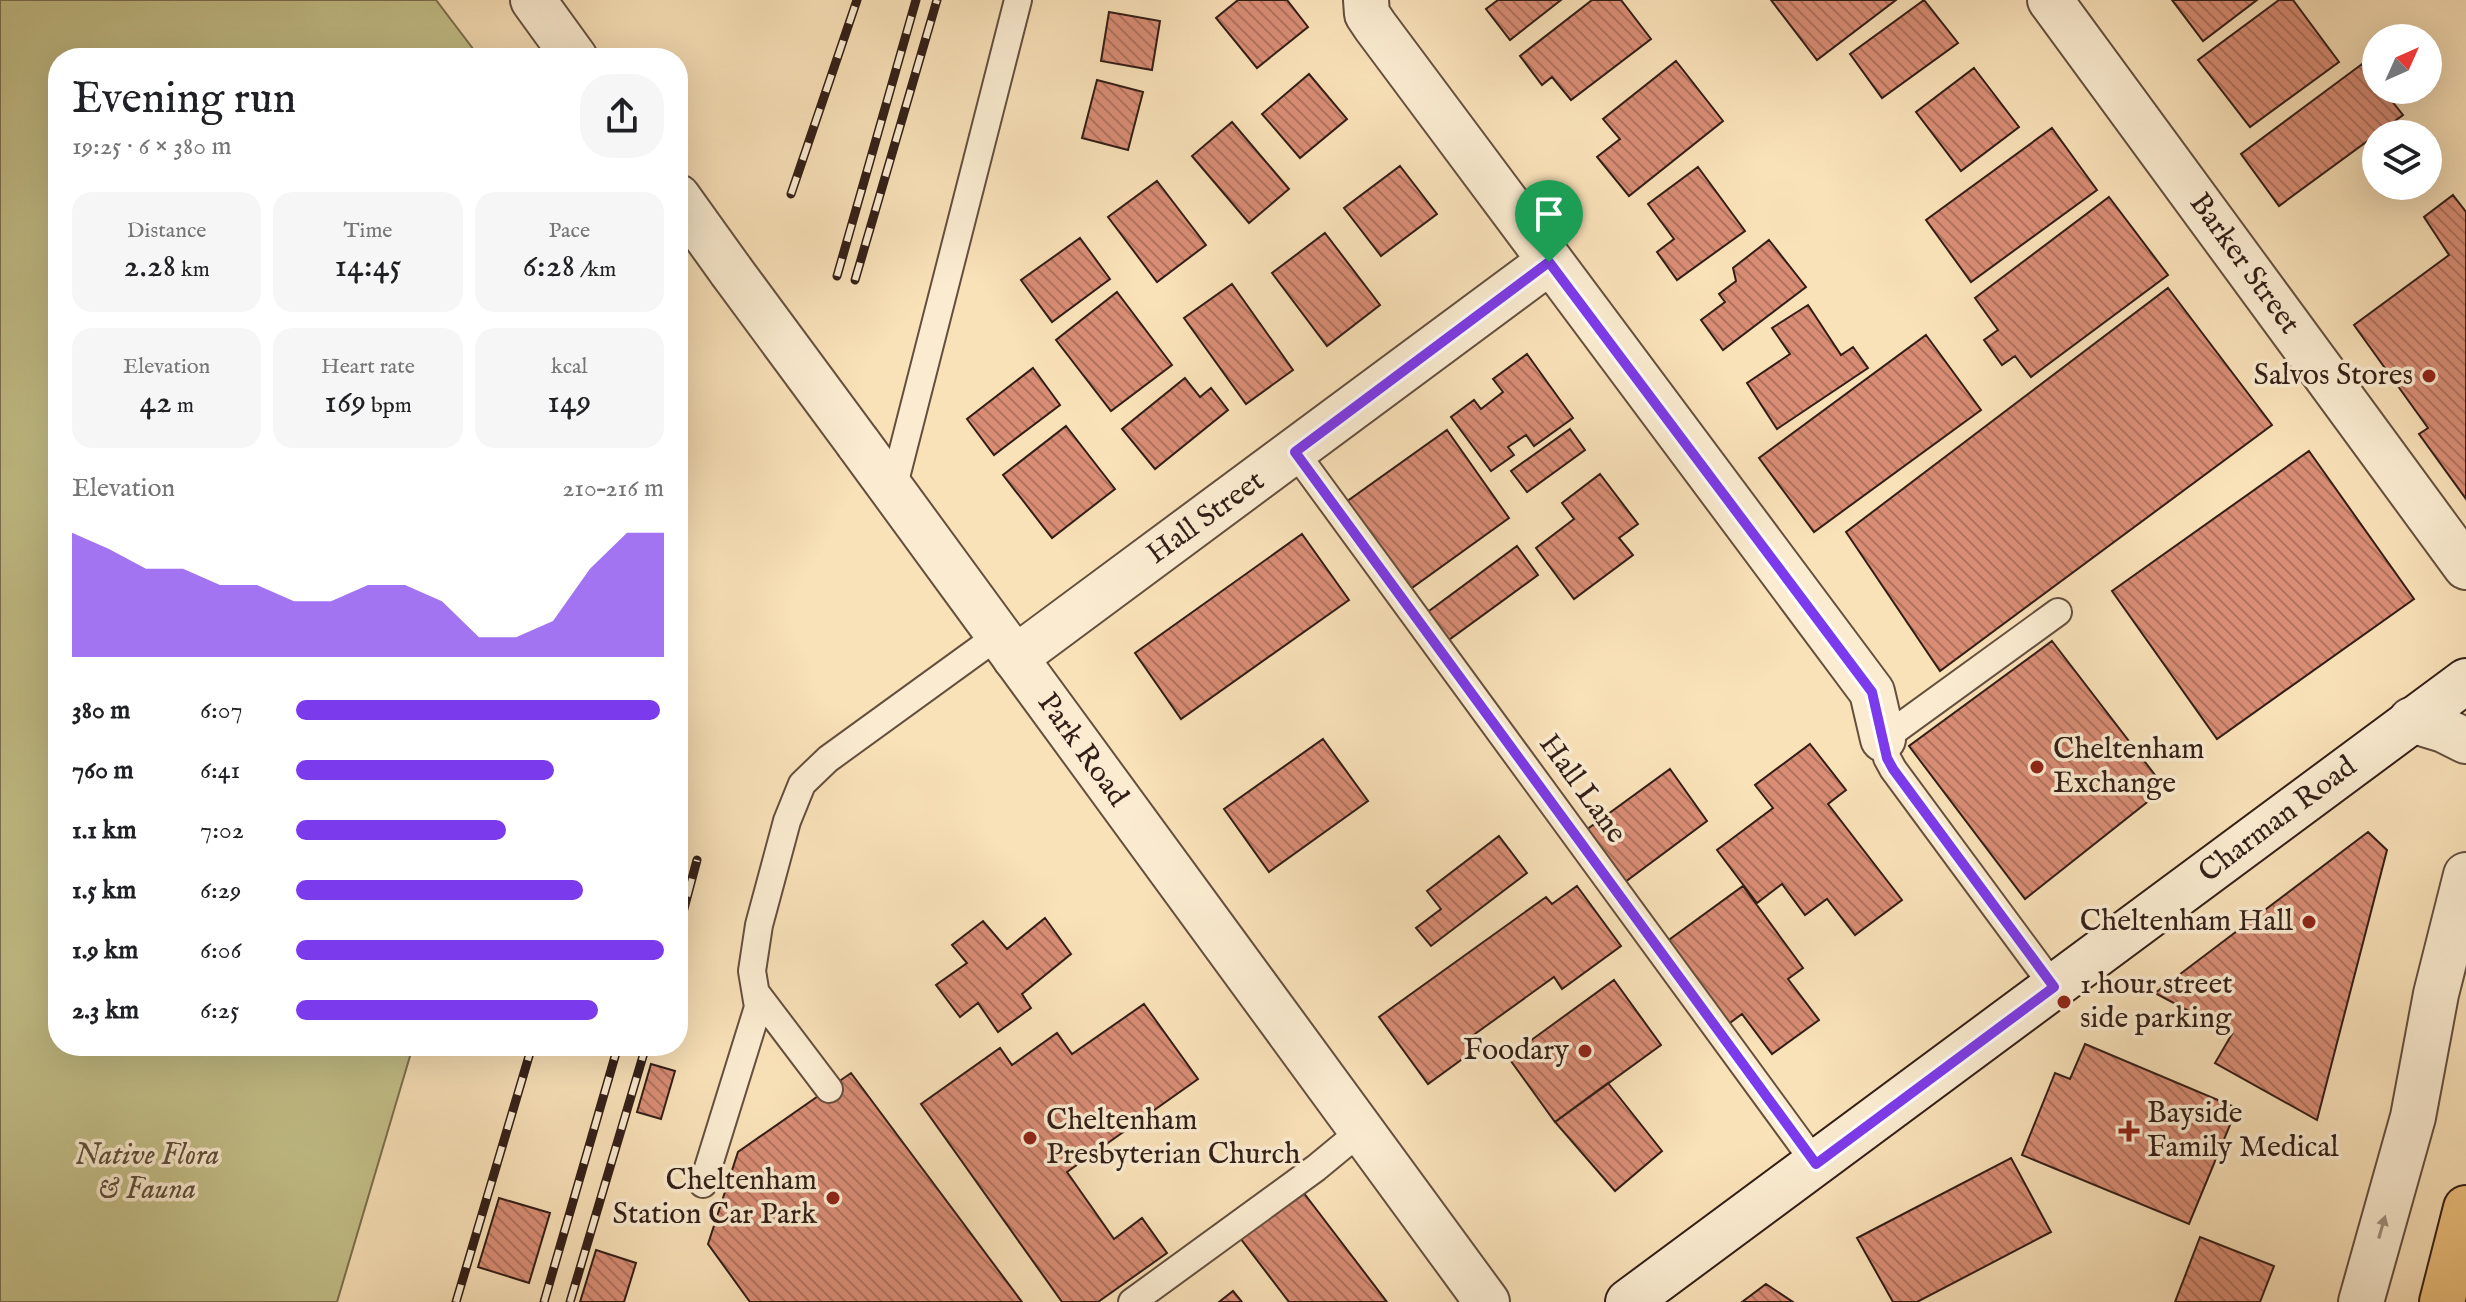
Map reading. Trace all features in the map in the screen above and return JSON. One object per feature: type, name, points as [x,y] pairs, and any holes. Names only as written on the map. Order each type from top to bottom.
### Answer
[{"type":"highway","points":[[2442,1302],[2466,1208]]},
{"type":"street","points":[[533,0],[568,48]]},
{"type":"street","points":[[1366,0],[1367,14],[1375,26],[1872,692],[1883,739]]},
{"type":"street","name":"Barker Street","points":[[2050,0],[2466,567]]},
{"type":"street","name":"Park Road","points":[[688,211],[1487,1302]]},
{"type":"street","name":"Hall Street","points":[[1007,646],[1295,452],[1549,262]]},
{"type":"street","name":"Charman Road","points":[[1628,1302],[2466,681]]},
{"type":"street","points":[[2411,720],[2444,730],[2466,741]]},
{"type":"street","points":[[2361,1302],[2413,1117],[2436,994],[2466,875]]},
{"type":"lane","points":[[893,489],[1018,0]]},
{"type":"lane","name":"Hall Lane","points":[[1295,452],[1816,1164]]},
{"type":"lane","points":[[2054,987],[1893,769],[1883,739],[2058,612]]},
{"type":"lane","points":[[703,1184],[758,1007],[752,971],[759,925],[787,821],[802,784],[838,752],[1007,646]]},
{"type":"lane","points":[[757,994],[829,1089]]},
{"type":"lane","points":[[1132,1302],[1316,1168],[1362,1130]]},
{"type":"green space","name":"Native Flora & Fauna","points":[[0,0],[436,0],[472,48],[48,48],[48,1056],[410,1056],[337,1302],[0,1302]]},
{"type":"building","points":[[1238,0],[1287,0],[1308,27],[1257,68],[1216,18]]},
{"type":"building","points":[[1498,0],[1561,0],[1510,40],[1486,9]]},
{"type":"building","points":[[1592,0],[1621,0],[1651,39],[1571,100],[1552,77],[1542,85],[1520,56]]},
{"type":"building","points":[[1771,0],[1896,0],[1817,60]]},
{"type":"building","points":[[1924,0],[1958,43],[1882,98],[1850,54]]},
{"type":"building","points":[[2172,0],[2257,0],[2203,41]]},
{"type":"building","points":[[2279,0],[2293,0],[2339,62],[2250,127],[2198,60]]},
{"type":"building","points":[[1109,12],[1160,21],[1152,70],[1101,61]]},
{"type":"building","points":[[1676,61],[1723,121],[1629,196],[1597,157],[1620,139],[1603,119]]},
{"type":"building","points":[[2362,64],[2362,104],[2394,104],[2403,115],[2396,120],[2362,120],[2362,145],[2279,206],[2241,154]]},
{"type":"building","points":[[1974,68],[2019,127],[1961,171],[1916,112]]},
{"type":"building","points":[[1309,74],[1347,119],[1300,158],[1262,114]]},
{"type":"building","points":[[1097,80],[1143,92],[1128,150],[1082,138]]},
{"type":"building","points":[[1232,122],[1289,189],[1249,223],[1192,156]]},
{"type":"building","points":[[2052,128],[2097,190],[1971,282],[1926,220]]},
{"type":"building","points":[[1400,166],[1437,214],[1381,256],[1344,208]]},
{"type":"building","points":[[1698,167],[1745,231],[1677,280],[1657,252],[1674,239],[1648,204]]},
{"type":"building","points":[[1157,181],[1206,245],[1157,282],[1108,217]]},
{"type":"building","name":"Salvos Stores","points":[[2453,195],[2466,212],[2466,499],[2419,434],[2428,428],[2354,325],[2449,255],[2424,217]]},
{"type":"building","points":[[2109,197],[2168,275],[2031,377],[2015,356],[2002,365],[1984,340],[1998,330],[1975,298]]},
{"type":"building","points":[[1325,233],[1380,305],[1327,346],[1272,273]]},
{"type":"building","points":[[1080,238],[1110,279],[1052,322],[1021,280]]},
{"type":"building","points":[[1769,240],[1806,287],[1723,350],[1701,320],[1725,302],[1719,294],[1736,281],[1733,268]]},
{"type":"building","points":[[1232,284],[1293,370],[1246,404],[1184,318]]},
{"type":"building","points":[[2168,288],[2272,425],[1940,671],[1846,532]]},
{"type":"building","points":[[1117,292],[1172,365],[1111,411],[1056,340]]},
{"type":"building","points":[[1808,305],[1841,355],[1853,347],[1868,368],[1777,429],[1747,383],[1790,354],[1772,328]]},
{"type":"building","points":[[1926,335],[1981,410],[1814,532],[1759,458]]},
{"type":"building","points":[[1527,354],[1573,418],[1534,446],[1526,435],[1508,447],[1514,455],[1491,471],[1451,417],[1474,400],[1481,409],[1503,392],[1493,379]]},
{"type":"building","points":[[1033,368],[1060,405],[994,455],[967,419]]},
{"type":"building","points":[[1185,378],[1200,397],[1211,388],[1228,410],[1155,469],[1122,429]]},
{"type":"building","points":[[1066,426],[1115,489],[1052,538],[1003,475]]},
{"type":"building","points":[[1570,429],[1585,450],[1527,492],[1511,471]]},
{"type":"building","points":[[1447,430],[1509,518],[1409,590],[1346,502]]},
{"type":"building","points":[[2309,451],[2414,599],[2217,739],[2112,591]]},
{"type":"building","points":[[1600,474],[1638,524],[1619,538],[1633,555],[1574,599],[1536,548],[1574,519],[1562,503]]},
{"type":"building","points":[[1302,534],[1349,600],[1181,719],[1135,653]]},
{"type":"building","points":[[1517,546],[1538,575],[1446,642],[1425,614]]},
{"type":"building","name":"Cheltenham Exchange","points":[[2052,641],[2165,788],[2025,899],[1909,746]]},
{"type":"building","points":[[1323,739],[1368,801],[1269,872],[1224,809]]},
{"type":"building","points":[[1810,744],[1846,790],[1828,804],[1902,900],[1855,935],[1827,899],[1805,915],[1782,884],[1757,903],[1717,850],[1773,808],[1755,785]]},
{"type":"building","points":[[1670,769],[1707,821],[1621,885],[1582,833]]},
{"type":"building","name":"Cheltenham Hall","points":[[2368,832],[2387,850],[2317,1120],[2215,1063],[2232,1034],[2155,993]]},
{"type":"building","points":[[1499,836],[1527,873],[1431,946],[1416,928],[1441,909],[1427,891]]},
{"type":"building","points":[[1577,886],[1621,946],[1562,989],[1554,977],[1468,1039],[1476,1049],[1428,1084],[1379,1017],[1546,897],[1552,904]]},
{"type":"building","points":[[1743,886],[1803,968],[1788,979],[1819,1020],[1772,1054],[1742,1014],[1727,1025],[1666,942]]},
{"type":"building","points":[[1045,918],[1071,954],[1022,994],[1031,1008],[998,1032],[978,1003],[960,1017],[936,985],[967,963],[952,945],[983,921],[1007,949]]},
{"type":"building","name":"Foodary","points":[[1614,980],[1661,1045],[1555,1122],[1508,1057]]},
{"type":"building","name":"Cheltenham Presbyterian Church","points":[[1144,1004],[1198,1079],[1067,1172],[1114,1239],[1142,1218],[1167,1253],[1098,1302],[1062,1302],[921,1104],[1000,1048],[1012,1065],[1057,1033],[1072,1054]]},
{"type":"building","name":"Bayside Family Medical","points":[[2085,1044],[2237,1108],[2189,1224],[2022,1155],[2055,1073],[2070,1079]]},
{"type":"building","points":[[651,1064],[675,1071],[661,1119],[637,1112]]},
{"type":"building","name":"Cheltenham Station Car Park","points":[[851,1073],[1022,1302],[750,1302],[708,1244],[738,1152]]},
{"type":"building","points":[[1608,1083],[1662,1151],[1615,1191],[1555,1122]]},
{"type":"building","points":[[2011,1158],[2051,1232],[1917,1302],[1893,1302],[1857,1238]]},
{"type":"building","points":[[1300,1188],[1387,1302],[1289,1302],[1237,1234]]},
{"type":"building","points":[[499,1198],[550,1213],[529,1283],[478,1267]]},
{"type":"building","points":[[2200,1237],[2274,1266],[2260,1302],[2175,1302]]},
{"type":"building","points":[[596,1250],[636,1263],[624,1302],[580,1302]]},
{"type":"building","points":[[1766,1284],[1793,1302],[1742,1302]]},
{"type":"building","points":[[1233,1291],[1242,1302],[1219,1302]]},
{"type":"railway","points":[[791,194],[857,0]]},
{"type":"railway","points":[[837,276],[916,0]]},
{"type":"railway","points":[[855,280],[937,0]]},
{"type":"railway","points":[[688,894],[697,860]]},
{"type":"railway","points":[[456,1302],[529,1056]]},
{"type":"railway","points":[[544,1302],[615,1056]]},
{"type":"railway","points":[[570,1302],[643,1056]]},
{"type":"place","name":"Salvos Stores","points":[[2429,376]]},
{"type":"place","name":"Cheltenham Exchange","points":[[2037,767]]},
{"type":"place","name":"Cheltenham Hall","points":[[2309,922]]},
{"type":"place","name":"1 hour street side parking","points":[[2064,1002]]},
{"type":"place","name":"Foodary","points":[[1585,1051]]},
{"type":"place","name":"Bayside Family Medical","points":[[2129,1131]]},
{"type":"place","name":"Cheltenham Presbyterian Church","points":[[1030,1138]]},
{"type":"place","name":"Cheltenham Station Car Park","points":[[833,1198]]},
{"type":"route","points":[[1549,262],[1872,692],[1887,758],[1893,769],[2054,987],[1816,1164],[1295,452],[1549,262]]}]
